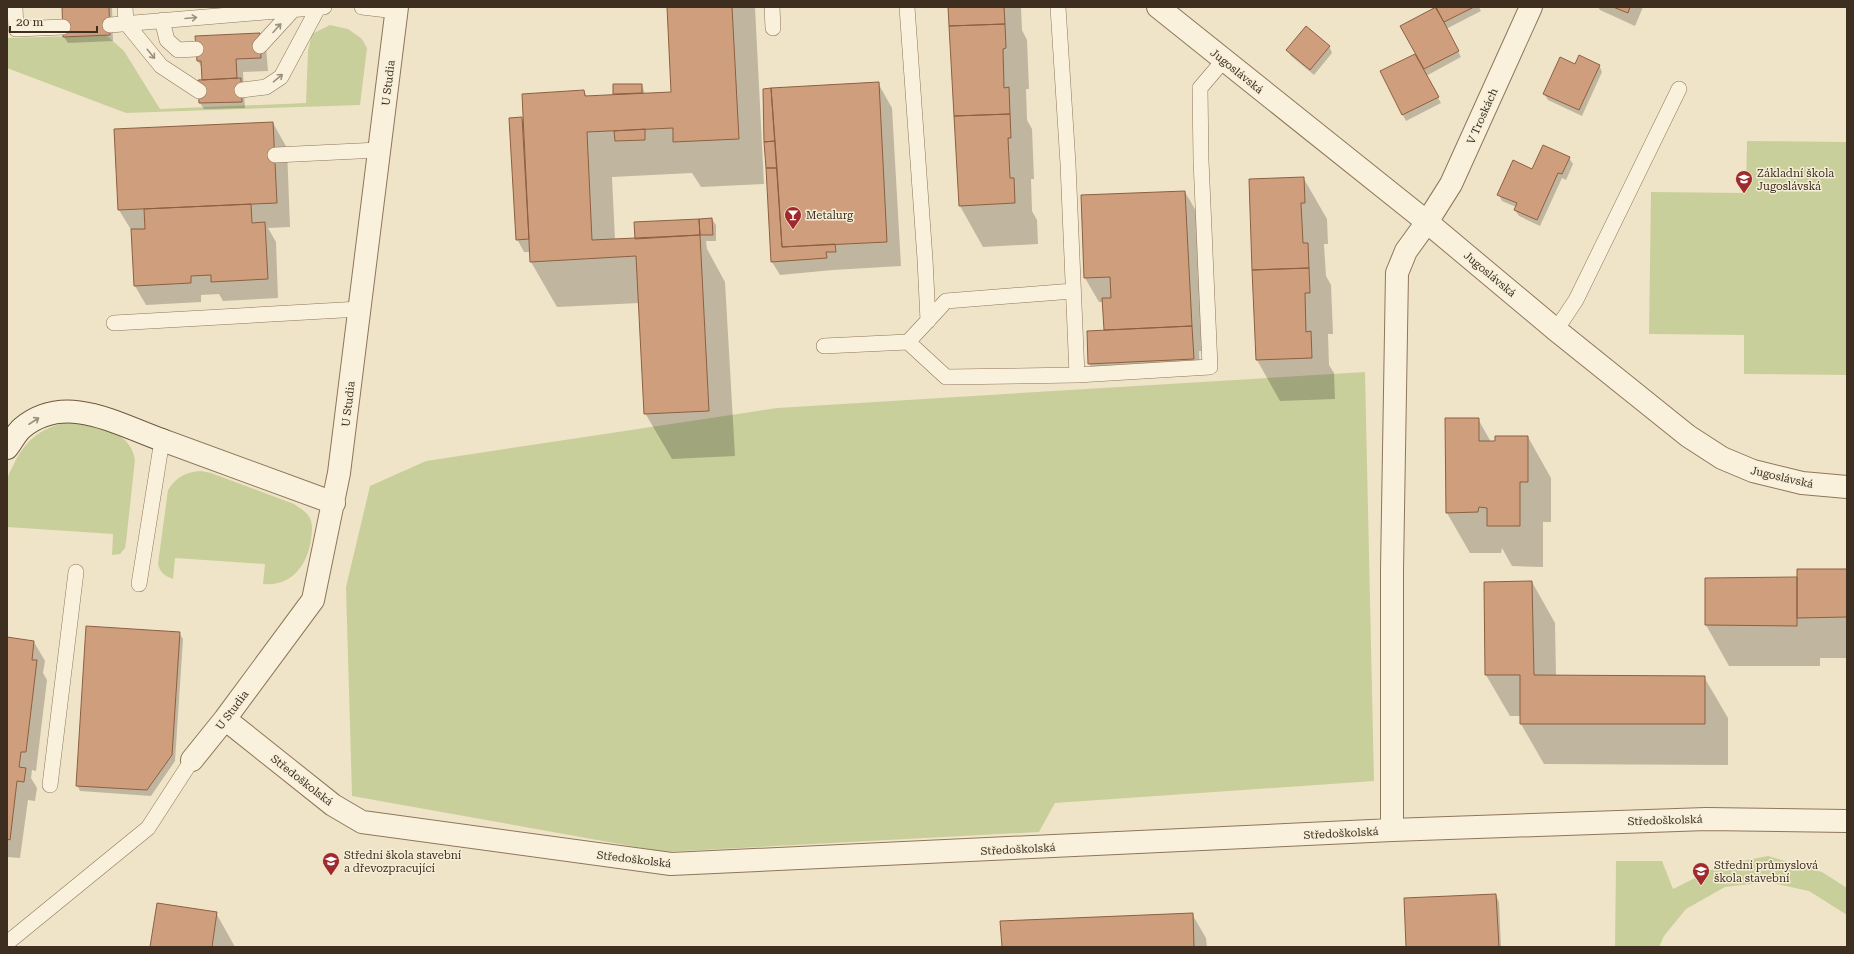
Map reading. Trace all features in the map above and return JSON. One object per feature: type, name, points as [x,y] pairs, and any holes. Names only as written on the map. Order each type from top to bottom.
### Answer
[{"type":"street","name":"Jugoslávská","points":[[1158,7],[1427,222],[1556,330],[1682,432],[1722,458],[1753,471],[1785,480],[1847,487]]},
{"type":"street","name":"V Troskách","points":[[1392,830],[1392,570],[1397,273],[1402,258],[1451,184],[1531,7]]},
{"type":"street","name":"U Studia","points":[[192,760],[225,719],[313,600],[339,473],[397,9]]},
{"type":"street","points":[[7,448],[22,429],[42,416],[65,411],[84,412],[334,502]]},
{"type":"street","name":"Středoškolská","points":[[225,719],[333,805],[362,822],[671,864],[1392,830],[1706,819],[1847,821]]},
{"type":"lane","points":[[15,7],[16,30],[63,27]]},
{"type":"lane","points":[[124,7],[126,23],[161,66],[199,91]]},
{"type":"lane","points":[[110,25],[324,7]]},
{"type":"lane","points":[[362,7],[397,9]]},
{"type":"lane","points":[[772,7],[773,28]]},
{"type":"lane","points":[[907,7],[925,251],[928,321]]},
{"type":"lane","points":[[1058,7],[1077,375]]},
{"type":"lane","points":[[242,90],[266,87],[281,77],[318,8]]},
{"type":"lane","points":[[260,46],[293,10]]},
{"type":"lane","points":[[162,20],[167,40],[178,50],[196,49]]},
{"type":"lane","points":[[908,342],[946,377],[1077,375],[1210,366],[1201,160],[1200,88],[1224,61]]},
{"type":"lane","points":[[1556,330],[1576,300],[1679,89]]},
{"type":"lane","points":[[275,155],[379,150]]},
{"type":"lane","points":[[824,346],[908,342],[946,301],[1073,291]]},
{"type":"lane","points":[[114,323],[360,308]]},
{"type":"lane","points":[[139,584],[162,440]]},
{"type":"lane","points":[[50,785],[76,572]]},
{"type":"lane","points":[[7,943],[148,828],[192,760]]},
{"type":"green space","points":[[330,25],[348,29],[362,39],[367,48],[360,105],[126,113],[7,68],[7,38],[106,35],[124,51],[160,109],[306,103],[308,51],[312,34]]},
{"type":"green space","points":[[1747,141],[1847,142],[1847,375],[1744,374],[1744,335],[1649,334],[1651,192],[1746,193]]},
{"type":"green space","points":[[1365,372],[1374,781],[1055,803],[1039,832],[664,852],[352,796],[346,587],[370,486],[426,461],[777,408]]},
{"type":"green space","points":[[70,422],[90,424],[110,430],[127,442],[132,450],[135,460],[126,542],[125,548],[120,554],[112,555],[113,534],[7,527],[7,481],[18,455],[29,441],[43,431],[60,424]]},
{"type":"green space","points":[[201,471],[211,473],[294,504],[307,514],[312,523],[309,549],[302,565],[290,578],[273,584],[263,584],[265,564],[175,558],[173,579],[162,572],[158,564],[168,490],[174,482],[182,476]]},
{"type":"green space","points":[[1768,856],[1822,872],[1847,888],[1847,915],[1809,891],[1767,882],[1725,887],[1686,909],[1664,936],[1659,947],[1615,947],[1616,861],[1662,861],[1673,889],[1721,865]]},
{"type":"building","points":[[62,7],[109,7],[110,35],[63,37]]},
{"type":"building","points":[[667,7],[732,7],[739,139],[673,142],[673,128],[587,132],[592,240],[700,235],[709,411],[644,414],[636,256],[530,262],[522,94],[584,90],[585,96],[671,92]]},
{"type":"building","points":[[948,7],[1004,7],[1005,24],[949,26]]},
{"type":"building","points":[[1435,7],[1474,7],[1444,22]]},
{"type":"building","points":[[1436,7],[1459,51],[1424,69],[1400,26]]},
{"type":"building","points":[[1613,7],[1630,7],[1628,13]]},
{"type":"building","points":[[1005,24],[1006,48],[1003,49],[1004,88],[1009,87],[1010,114],[954,116],[949,26]]},
{"type":"building","points":[[1306,26],[1330,46],[1310,70],[1286,50]]},
{"type":"building","points":[[260,33],[261,58],[236,59],[237,78],[202,80],[201,61],[197,61],[195,36]]},
{"type":"building","points":[[1415,54],[1439,97],[1402,115],[1380,71]]},
{"type":"building","points":[[1579,55],[1600,65],[1579,110],[1543,94],[1560,57],[1575,64]]},
{"type":"building","points":[[241,78],[242,102],[199,103],[198,80]]},
{"type":"building","points":[[879,82],[887,242],[782,247],[771,88]]},
{"type":"building","points":[[613,84],[642,84],[642,93],[613,94]]},
{"type":"building","points":[[771,88],[775,141],[764,142],[763,89]]},
{"type":"building","points":[[1010,114],[1011,138],[1008,138],[1010,178],[1014,178],[1015,203],[959,206],[954,116]]},
{"type":"building","points":[[522,117],[529,239],[516,240],[509,118]]},
{"type":"building","points":[[273,122],[277,203],[118,210],[114,129]]},
{"type":"building","points":[[645,129],[645,140],[615,141],[614,131]]},
{"type":"building","points":[[775,141],[777,168],[766,168],[764,142]]},
{"type":"building","points":[[1543,145],[1570,157],[1562,174],[1558,173],[1537,220],[1514,210],[1517,203],[1497,195],[1513,160],[1532,169]]},
{"type":"building","points":[[766,168],[777,168],[782,247],[835,244],[836,252],[826,252],[827,258],[771,262]]},
{"type":"building","points":[[1304,177],[1305,203],[1301,203],[1303,243],[1308,243],[1309,268],[1252,270],[1249,179]]},
{"type":"building","points":[[1185,191],[1192,326],[1104,330],[1102,298],[1111,298],[1110,277],[1084,278],[1081,195]]},
{"type":"building","points":[[251,204],[252,223],[265,222],[268,279],[211,282],[211,275],[191,276],[191,283],[134,286],[131,229],[145,229],[144,209]]},
{"type":"building","points":[[712,218],[713,235],[700,235],[699,219]]},
{"type":"building","points":[[699,219],[700,235],[635,239],[634,222]]},
{"type":"building","points":[[1309,268],[1310,293],[1305,293],[1306,332],[1311,331],[1312,358],[1256,360],[1252,270]]},
{"type":"building","points":[[1192,326],[1194,359],[1088,364],[1087,331]]},
{"type":"building","points":[[1445,418],[1479,418],[1479,441],[1495,441],[1495,436],[1528,436],[1528,482],[1520,482],[1520,526],[1487,526],[1487,508],[1479,507],[1478,512],[1446,513]]},
{"type":"building","points":[[1797,569],[1847,569],[1847,617],[1797,618]]},
{"type":"building","points":[[1797,577],[1797,626],[1705,625],[1705,578]]},
{"type":"building","points":[[1532,581],[1534,675],[1705,676],[1705,724],[1520,724],[1520,675],[1485,675],[1484,582]]},
{"type":"building","points":[[86,626],[180,632],[172,755],[147,790],[76,786]]},
{"type":"building","points":[[7,637],[34,641],[32,660],[37,660],[26,752],[21,752],[19,767],[26,768],[24,782],[17,781],[10,840],[7,839]]},
{"type":"building","points":[[1496,894],[1499,947],[1406,947],[1404,898]]},
{"type":"building","points":[[157,903],[217,912],[212,947],[150,947]]},
{"type":"building","points":[[1193,913],[1194,947],[1002,947],[1000,921]]},
{"type":"place","name":"Základní škola Jugoslávská","points":[[1744,194]]},
{"type":"place","name":"Metalurg","points":[[793,230]]},
{"type":"place","name":"Střední škola stavební a dřevozpracující","points":[[331,876]]},
{"type":"place","name":"Střední průmyslová škola stavební","points":[[1701,886]]}]
